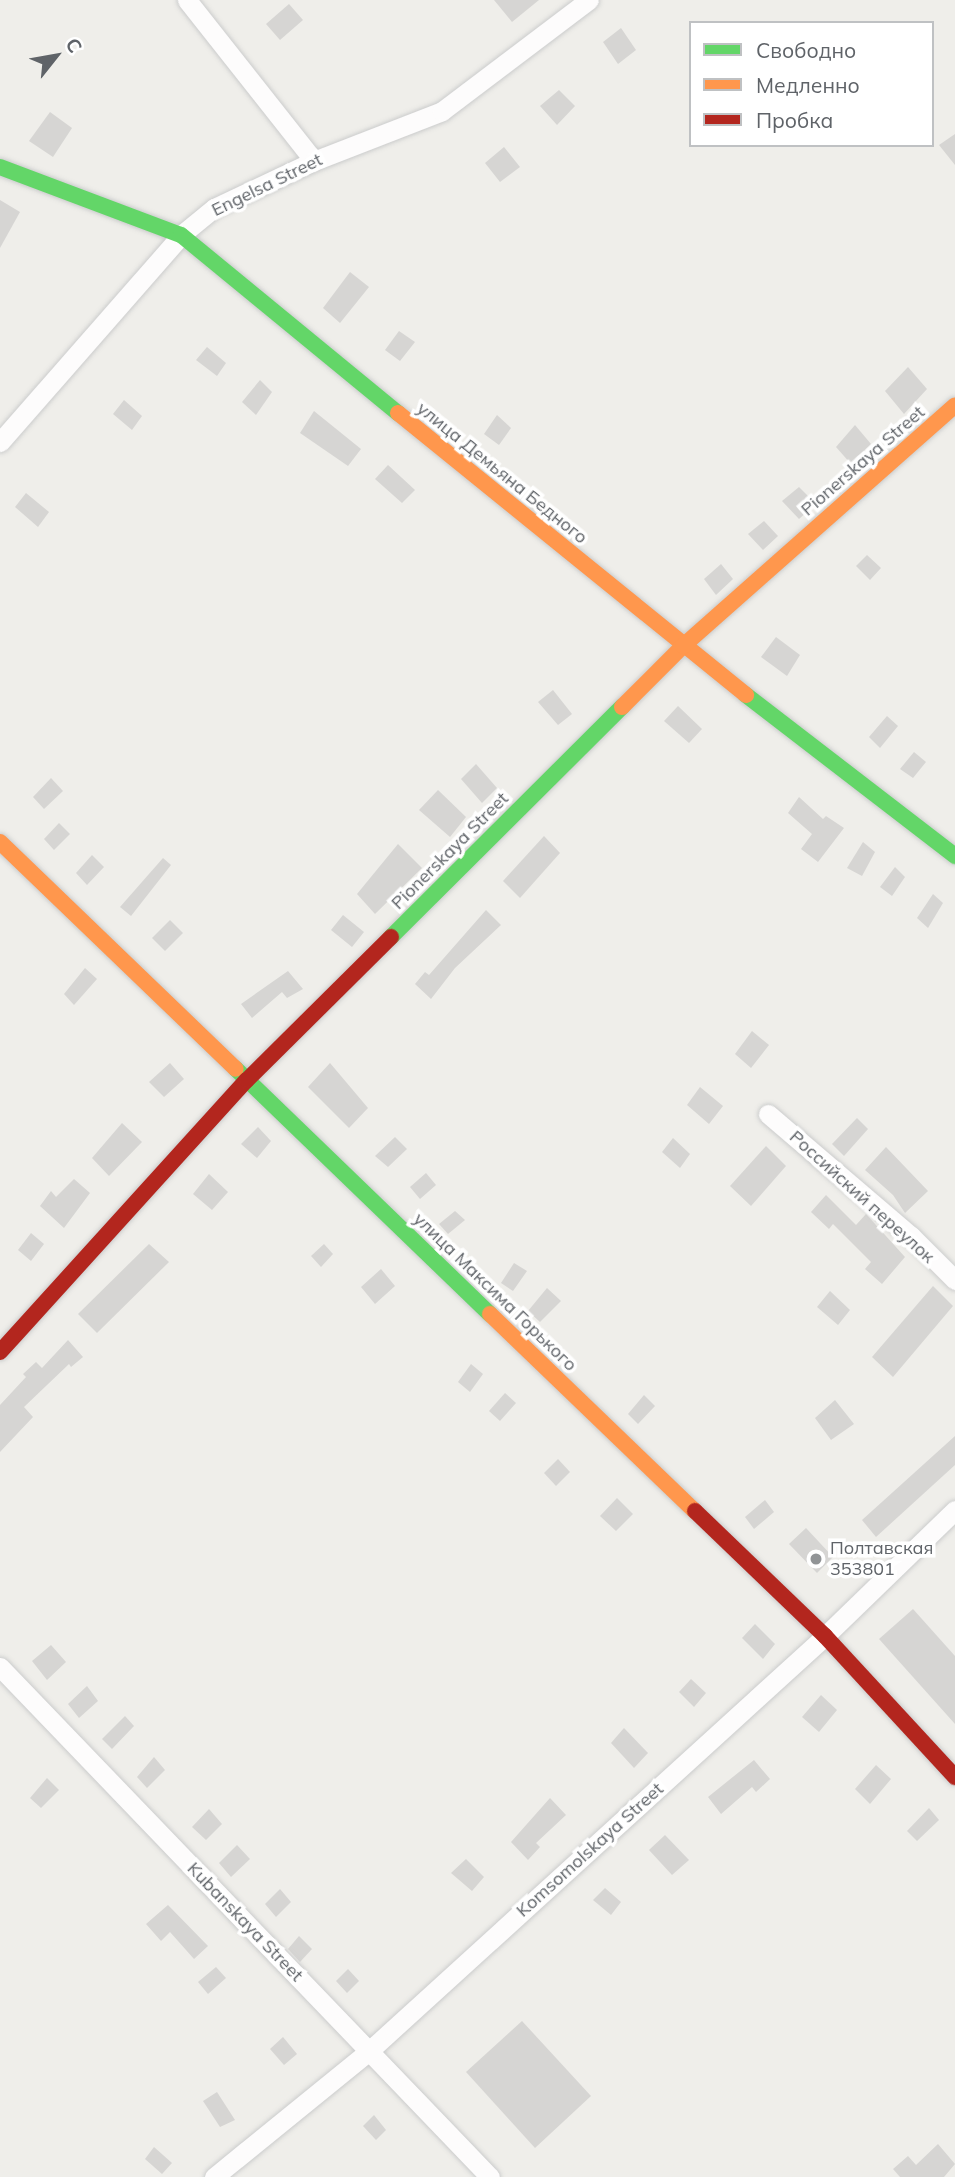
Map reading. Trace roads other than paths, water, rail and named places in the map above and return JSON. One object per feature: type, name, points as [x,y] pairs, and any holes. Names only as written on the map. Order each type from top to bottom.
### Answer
[{"type":"street","points":[[187,0],[314,161]]},
{"type":"street","name":"Engelsa Street","points":[[0,442],[181,235],[214,208],[314,161],[442,111],[589,0]]},
{"type":"street","name":"улица Демьяна Бедного","points":[[0,167],[181,235],[683,646],[955,856]]},
{"type":"street","name":"Pionerskaya Street","points":[[0,1352],[247,1080],[683,646],[955,405]]},
{"type":"street","name":"улица Максима Горького","points":[[0,842],[825,1636],[955,1777]]},
{"type":"street","name":"Российский переулок","points":[[768,1114],[911,1236],[955,1280]]},
{"type":"street","name":"Komsomolskaya Street","points":[[214,2177],[369,2051],[825,1636],[955,1510]]},
{"type":"street","name":"Kubanskaya Street","points":[[0,1667],[490,2177]]},
{"type":"place","name":"Полтавская 353801","points":[[816,1559]]}]
